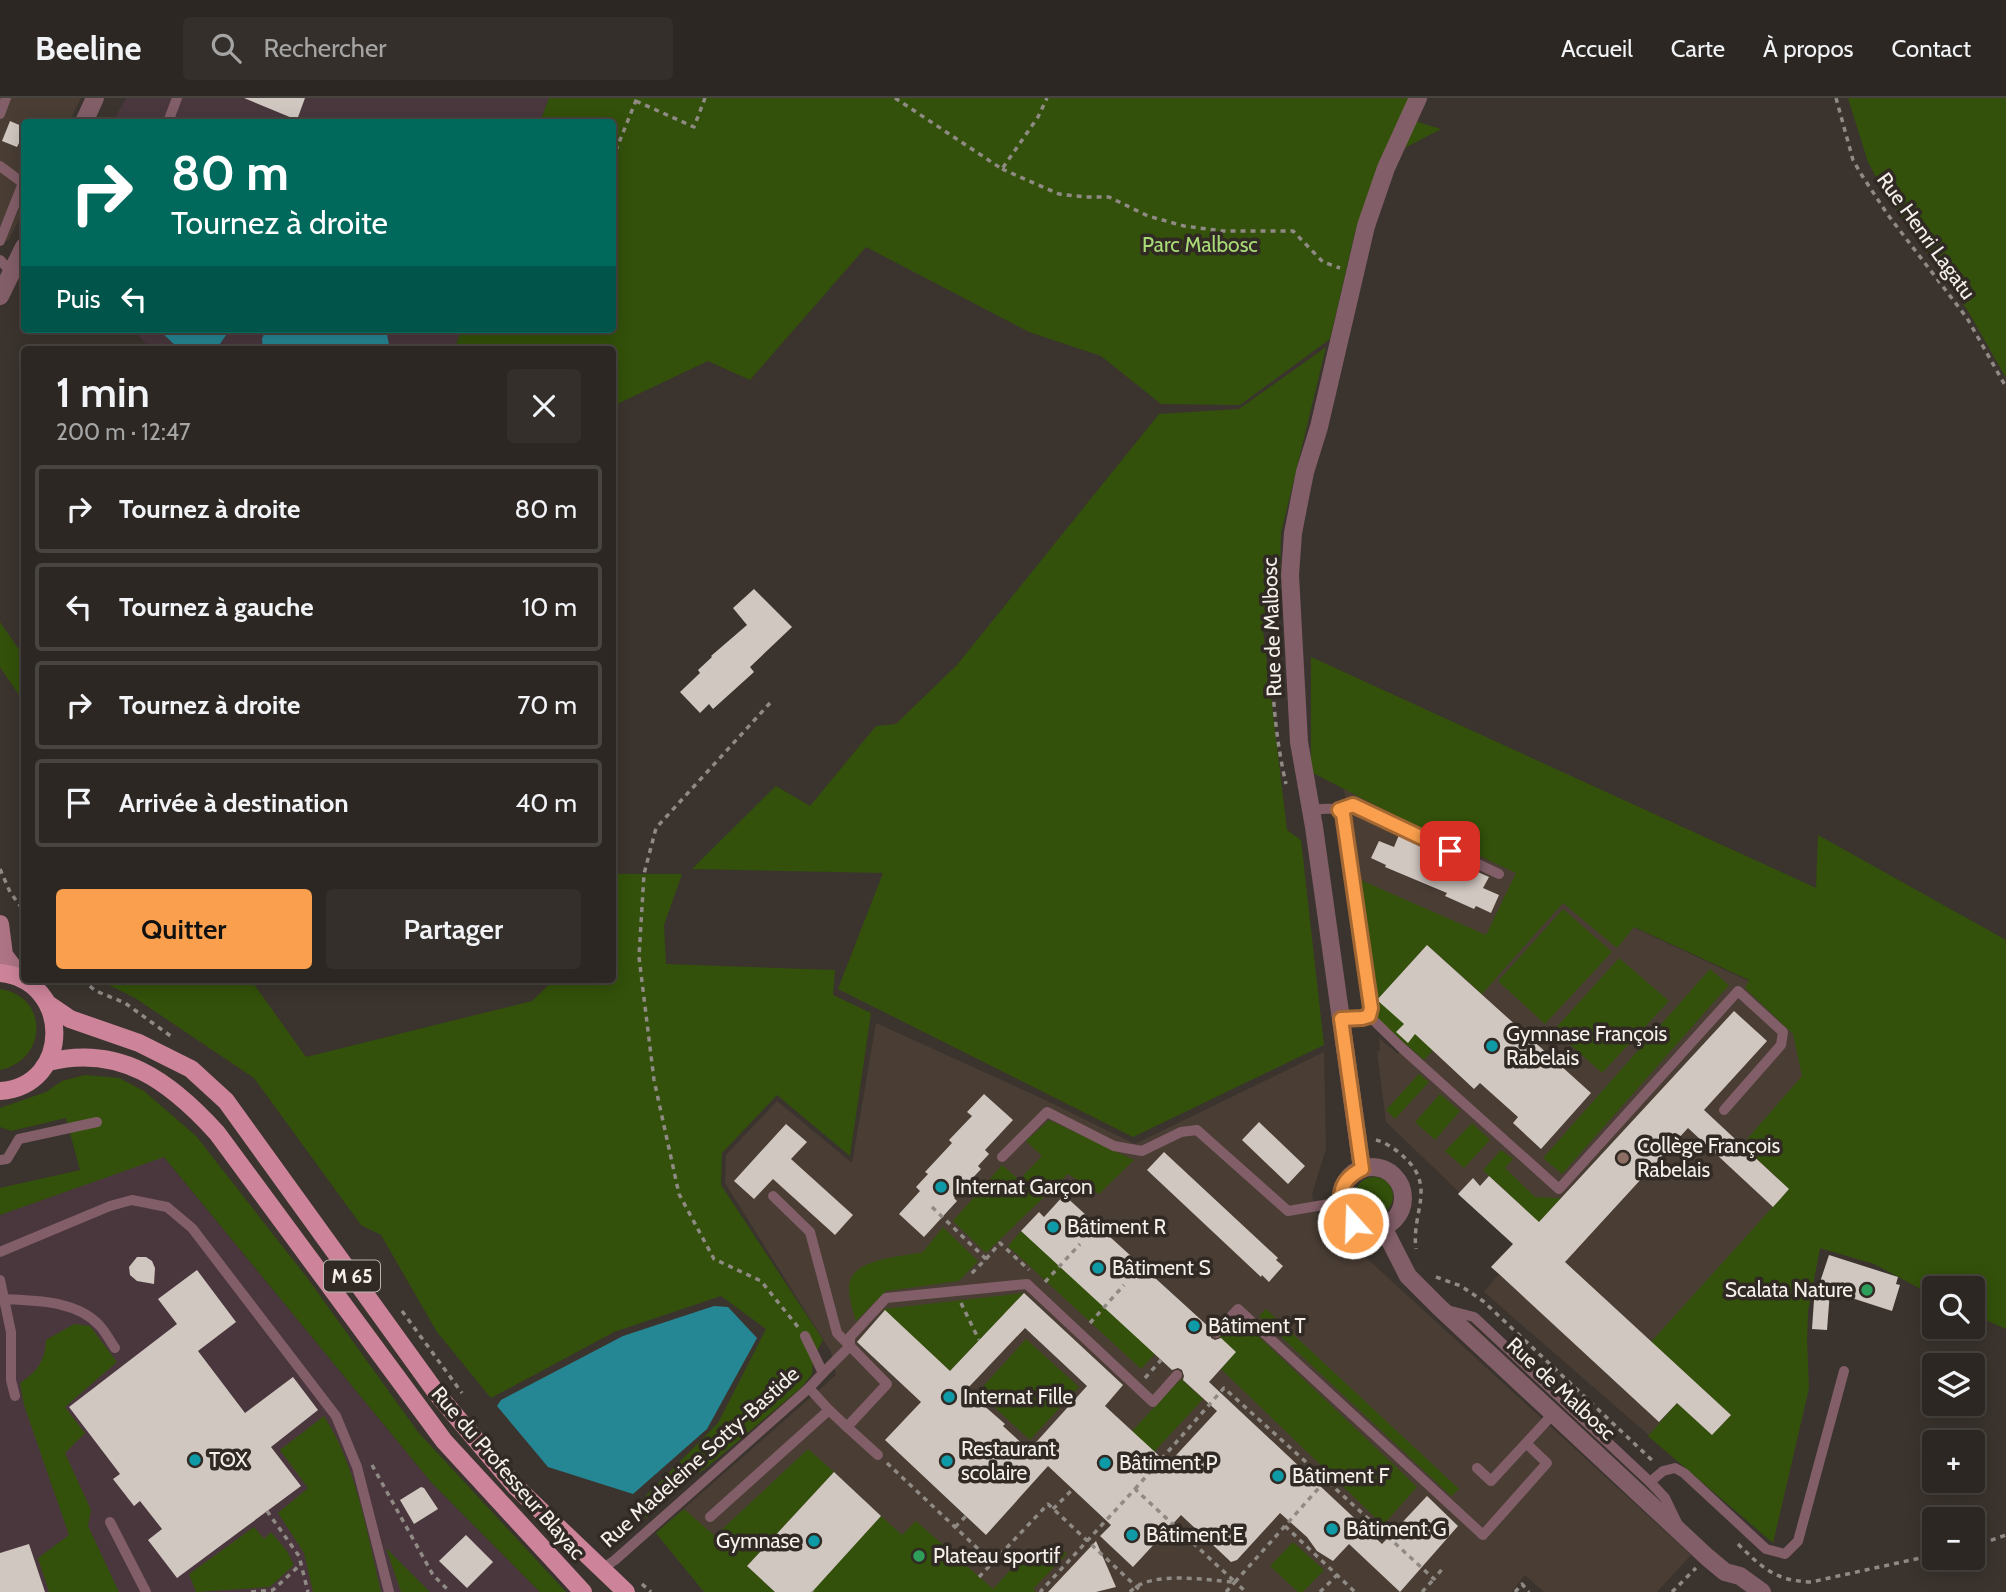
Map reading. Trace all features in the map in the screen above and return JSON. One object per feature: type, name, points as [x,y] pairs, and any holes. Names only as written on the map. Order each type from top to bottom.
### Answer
[{"type":"main road","points":[[0,924],[4,955],[21,978]]},
{"type":"main road","points":[[0,973],[21,979]]},
{"type":"main road","name":"Rue du Professeur Blayac","points":[[28,983],[37,989],[48,1004],[70,1019],[139,1042],[191,1069],[226,1101],[438,1395],[515,1486],[626,1592]]},
{"type":"main road","points":[[0,1091],[24,1085],[48,1062],[55,1033],[54,1018],[48,1004]]},
{"type":"main road","name":"Rue du Professeur Blayac","points":[[48,1062],[71,1056],[100,1057],[131,1066],[160,1080],[192,1106],[217,1133],[444,1441],[583,1592]]},
{"type":"street","points":[[85,119],[94,98]]},
{"type":"street","name":"Rue de Malbosc","points":[[1362,1169],[1299,742],[1290,575],[1293,533],[1366,226],[1386,168],[1418,98]]},
{"type":"street","points":[[0,296],[21,254]]},
{"type":"street","points":[[1362,1169],[1383,1169],[1399,1183],[1402,1205],[1392,1221],[1383,1227],[1373,1229],[1353,1223],[1344,1213],[1341,1202],[1345,1181],[1362,1169]]},
{"type":"street","name":"Rue de Malbosc","points":[[1383,1227],[1408,1276],[1439,1307],[1725,1572],[1740,1576],[1762,1592]]},
{"type":"street","points":[[1725,1572],[1731,1592]]},
{"type":"lane","points":[[0,114],[6,98]]},
{"type":"lane","points":[[169,119],[177,98]]},
{"type":"lane","points":[[0,166],[21,182]]},
{"type":"lane","points":[[0,241],[21,188]]},
{"type":"lane","points":[[0,260],[12,274]]},
{"type":"lane","points":[[1311,810],[1339,810],[1353,805],[1499,874]]},
{"type":"lane","points":[[1339,810],[1343,814],[1371,1008],[1369,1016]]},
{"type":"lane","points":[[1369,1016],[1402,1049],[1559,1189],[1738,991],[1783,1032],[1781,1045],[1724,1110]]},
{"type":"lane","points":[[1341,1019],[1369,1016]]},
{"type":"lane","points":[[1002,1157],[1047,1112],[1114,1146],[1142,1152],[1181,1132],[1197,1130],[1287,1211],[1341,1202]]},
{"type":"lane","points":[[0,1160],[8,1159],[19,1139],[97,1122]]},
{"type":"lane","points":[[773,1196],[810,1232],[837,1333],[887,1384],[847,1427]]},
{"type":"lane","points":[[0,1252],[110,1206],[132,1200],[167,1207],[192,1228],[336,1416],[357,1467],[389,1592]]},
{"type":"lane","points":[[0,1280],[11,1332],[11,1380],[15,1396]]},
{"type":"lane","points":[[823,1373],[850,1346],[850,1337],[886,1298],[1027,1284],[1153,1402],[1177,1375]]},
{"type":"lane","points":[[4,1299],[39,1301],[76,1309],[98,1324],[115,1348]]},
{"type":"lane","points":[[1439,1307],[1474,1317],[1650,1482],[1665,1498],[1682,1532]]},
{"type":"lane","points":[[1216,1333],[1238,1309],[1483,1535],[1547,1463],[1527,1444]]},
{"type":"lane","name":"Rue Madeleine Sotty-Bastide","points":[[602,1569],[823,1373],[805,1336]]},
{"type":"lane","points":[[1650,1482],[1663,1471],[1675,1468],[1684,1473],[1766,1549],[1785,1554],[1798,1541],[1844,1371]]},
{"type":"lane","points":[[809,1388],[878,1455]]},
{"type":"lane","points":[[710,1517],[829,1410]]},
{"type":"lane","points":[[1477,1468],[1491,1481],[1554,1413]]},
{"type":"lane","points":[[110,1522],[146,1592]]},
{"type":"path","points":[[616,150],[636,100],[694,127],[705,98]]},
{"type":"path","points":[[895,98],[1002,169],[1059,194],[1109,197],[1148,216],[1184,226],[1223,231],[1293,231],[1323,262],[1355,273]]},
{"type":"path","points":[[1002,169],[1038,117],[1047,98]]},
{"type":"path","name":"Rue Henri Lagatu","points":[[1836,98],[1850,150],[1861,174],[1896,226],[1967,318],[2006,387]]},
{"type":"path","points":[[1287,789],[1281,762],[1272,636],[1294,645]]},
{"type":"path","points":[[770,703],[656,828],[644,874],[639,957],[654,1080],[678,1195],[714,1259],[761,1280],[805,1336]]},
{"type":"path","points":[[0,869],[10,892],[21,907]]},
{"type":"path","points":[[1359,1142],[1379,1140],[1402,1155],[1416,1169],[1422,1185],[1420,1212],[1414,1233],[1416,1254]]},
{"type":"path","points":[[932,1207],[986,1258],[956,1291],[979,1340]]},
{"type":"path","points":[[1043,1283],[1080,1244]]},
{"type":"path","points":[[1430,1273],[1441,1280],[1461,1286],[1483,1301],[1663,1471]]},
{"type":"path","points":[[1088,1325],[1124,1285]]},
{"type":"path","points":[[1043,1592],[1041,1591],[1224,1388],[1434,1579]]},
{"type":"path","points":[[349,1447],[363,1447],[433,1575],[450,1592]]},
{"type":"path","points":[[878,1455],[992,1562]]},
{"type":"path","points":[[1226,1592],[1326,1480]]},
{"type":"path","points":[[1135,1489],[1246,1592]]},
{"type":"path","points":[[1053,1509],[1072,1490]]},
{"type":"path","points":[[979,1577],[1048,1504],[1142,1592]]},
{"type":"path","points":[[267,1511],[299,1556],[308,1592]]},
{"type":"path","points":[[955,1527],[966,1516]]},
{"type":"path","points":[[1285,1526],[1355,1592]]},
{"type":"path","points":[[1985,1542],[2006,1535]]},
{"type":"path","points":[[1855,1574],[1922,1559]]},
{"type":"path","points":[[251,1592],[273,1590],[301,1564]]},
{"type":"path","points":[[1672,1592],[1696,1567]]},
{"type":"path","points":[[1422,1592],[1443,1568]]},
{"type":"path","points":[[1320,1592],[1337,1575]]},
{"type":"path","points":[[1130,1592],[1135,1586],[1179,1577],[1235,1582]]},
{"type":"path","points":[[1515,1592],[1522,1584],[1530,1592]]},
{"type":"shaded area","points":[[0,98],[81,98],[70,119],[21,119],[21,217],[8,241],[0,237]]},
{"type":"shaded area","points":[[126,98],[549,98],[541,119],[115,119]]},
{"type":"shaded area","points":[[136,333],[460,333],[456,346],[148,346]]},
{"type":"shaded area","name":"Collège François Rabelais","points":[[1344,788],[1414,825],[1821,1015],[1820,1248],[1808,1311],[1809,1388],[1773,1543],[1484,1292],[1499,1274],[1491,1267],[1502,1255],[1516,1268],[1526,1256],[1386,1122],[1377,1052],[1380,1050],[1379,1038],[1398,1054],[1406,1046],[1377,1019]]},
{"type":"shaded area","points":[[876,1023],[1135,1144],[1324,1052],[1326,1149],[1312,1194],[1315,1211],[1691,1555],[1657,1592],[1544,1592],[1525,1575],[1511,1592],[704,1592],[656,1533],[836,1375],[831,1352],[725,1183],[726,1155],[777,1101],[852,1163]]},
{"type":"shaded area","points":[[163,1156],[431,1482],[540,1592],[0,1592],[0,1215]]},
{"type":"green space","name":"Parc Malbosc","points":[[549,98],[1410,98],[1401,117],[1441,129],[1380,161],[1355,232],[1330,339],[1240,405],[1161,404],[1101,356],[1029,332],[866,247],[750,380],[708,361],[616,405],[616,346],[456,346],[460,333],[616,333],[616,119],[541,119]]},
{"type":"green space","points":[[1848,98],[2006,98],[2006,378],[1968,311],[1885,194],[1868,162]]},
{"type":"green space","points":[[1326,347],[1281,533],[1279,620],[1263,630],[1287,830],[1301,840],[1324,1045],[1133,1137],[838,989],[883,873],[692,869],[776,786],[810,806],[876,726],[896,724],[957,665],[1159,414],[1239,409]]},
{"type":"green space","points":[[0,622],[21,653],[21,698],[0,667]]},
{"type":"green space","points":[[1311,657],[1816,888],[1818,835],[2006,940],[2006,1329],[1985,1320],[1985,1276],[1922,1276],[1922,1290],[1874,1264],[1820,1248],[1808,1311],[1809,1388],[1773,1543],[1648,1436],[1677,1403],[1712,1435],[1731,1415],[1651,1342],[1789,1189],[1742,1145],[1802,1076],[1793,1034],[1745,988],[1749,980],[1634,927],[1617,948],[1563,903],[1482,994],[1427,945],[1378,999],[1433,1050],[1424,1060],[1377,1019],[1356,878],[1486,935],[1516,873],[1311,772]]},
{"type":"green space","points":[[616,874],[682,874],[664,925],[666,964],[835,970],[833,995],[871,1013],[850,1156],[777,1095],[722,1153],[721,1185],[823,1340],[813,1358],[812,1374],[802,1387],[698,1472],[647,1518],[634,1508],[718,1423],[766,1329],[721,1296],[614,1332],[491,1398],[437,1332],[381,1235],[361,1225],[254,1078],[135,998],[105,983],[253,983],[306,1057],[532,1001],[551,983],[616,983]]},
{"type":"green space","points":[[1563,909],[1612,952],[1545,1024],[1498,981]]},
{"type":"green space","points":[[1619,958],[1669,1001],[1602,1073],[1554,1030]]},
{"type":"green space","points":[[1710,969],[1729,985],[1562,1174],[1543,1158]]},
{"type":"green space","points":[[0,989],[16,994],[27,1003],[34,1015],[36,1028],[34,1042],[27,1054],[16,1064],[0,1070]]},
{"type":"green space","points":[[1419,1074],[1429,1082],[1395,1119],[1386,1110]]},
{"type":"green space","points":[[85,1075],[119,1078],[144,1091],[196,1136],[308,1279],[418,1432],[566,1592],[540,1592],[431,1482],[164,1157],[0,1215],[0,1188],[80,1170],[66,1118],[11,1131],[0,1127],[0,1108],[46,1092],[62,1081]]},
{"type":"green space","points":[[1440,1094],[1460,1111],[1435,1140],[1415,1122]]},
{"type":"green space","points":[[1049,1120],[1134,1160],[1099,1194],[1068,1174],[986,1253],[953,1221],[1002,1165],[1019,1180],[1042,1156],[1026,1141]]},
{"type":"green space","points":[[1472,1123],[1490,1140],[1464,1168],[1445,1151]]},
{"type":"green space","points":[[1501,1150],[1513,1159],[1505,1168],[1535,1197],[1561,1198],[1530,1232],[1530,1214],[1483,1170]]},
{"type":"green space","points":[[1374,1177],[1387,1183],[1393,1196],[1387,1209],[1374,1215],[1361,1209],[1355,1196],[1361,1183]]},
{"type":"green space","points":[[1090,1218],[1104,1231],[1066,1272],[1096,1300],[1134,1259],[1149,1271],[1111,1313],[1155,1354],[1141,1369],[1008,1246],[1021,1231],[1052,1259]]},
{"type":"green space","points":[[943,1227],[978,1261],[959,1281],[886,1291],[856,1321],[849,1288],[851,1278],[857,1270],[878,1261],[923,1252]]},
{"type":"green space","points":[[1024,1293],[950,1371],[883,1309]]},
{"type":"green space","points":[[1266,1309],[1459,1489],[1451,1496],[1259,1316]]},
{"type":"green space","points":[[74,1324],[90,1326],[117,1362],[65,1407],[85,1433],[65,1453],[91,1510],[88,1526],[119,1592],[49,1592],[38,1558],[69,1535],[24,1405],[20,1383],[39,1365],[46,1340]]},
{"type":"green space","points":[[1237,1329],[1254,1332],[1417,1487],[1383,1525],[1221,1369],[1236,1352],[1218,1336]]},
{"type":"green space","points":[[1026,1339],[1079,1387],[1030,1440],[978,1392]]},
{"type":"green space","points":[[1181,1379],[1203,1399],[1154,1452],[1132,1431]]},
{"type":"green space","points":[[324,1416],[353,1479],[381,1592],[313,1592],[304,1553],[278,1513],[308,1488],[280,1450]]},
{"type":"green space","points":[[808,1449],[834,1472],[747,1566],[775,1592],[704,1592],[656,1533],[684,1509],[715,1536]]},
{"type":"green space","points":[[881,1516],[902,1535],[916,1521],[993,1589],[1015,1565],[1035,1563],[1046,1549],[1061,1549],[1067,1554],[1033,1589],[1036,1592],[811,1592]]},
{"type":"green space","points":[[254,1527],[264,1539],[271,1532],[287,1551],[294,1565],[270,1587],[196,1592],[189,1574]]},
{"type":"green space","points":[[1293,1542],[1324,1570],[1303,1592],[1298,1592],[1270,1566]]},
{"type":"green space","points":[[386,1548],[430,1592],[401,1592]]},
{"type":"water","points":[[162,333],[227,333],[219,346],[176,346]]},
{"type":"water","points":[[264,333],[387,333],[389,346],[263,346]]},
{"type":"water","points":[[714,1306],[728,1307],[757,1338],[707,1429],[633,1494],[548,1467],[497,1406],[501,1400],[623,1336]]},
{"type":"building","points":[[244,98],[305,98],[297,119]]},
{"type":"building","points":[[10,121],[21,126],[21,141],[17,147],[2,141]]},
{"type":"building","points":[[754,589],[792,627],[750,667],[754,672],[713,709],[709,704],[700,713],[680,692],[700,673],[698,670],[711,656],[747,625],[733,608]]},
{"type":"building","points":[[1399,835],[1428,849],[1423,861],[1455,875],[1460,864],[1489,877],[1483,888],[1499,895],[1491,913],[1476,906],[1474,909],[1445,896],[1447,893],[1385,867],[1386,865],[1371,858],[1379,841],[1394,847]]},
{"type":"building","name":"Gymnase François Rabelais","points":[[1427,945],[1591,1093],[1541,1149],[1513,1123],[1518,1117],[1480,1083],[1474,1089],[1415,1034],[1408,1043],[1396,1032],[1404,1024],[1377,1000]]},
{"type":"building","points":[[1734,1011],[1767,1041],[1704,1110],[1789,1189],[1773,1207],[1688,1128],[1565,1262],[1731,1415],[1712,1435],[1677,1403],[1659,1422],[1491,1267],[1513,1244],[1458,1194],[1473,1178],[1480,1186],[1489,1176],[1539,1222]]},
{"type":"building","points":[[984,1094],[1013,1120],[985,1150],[989,1154],[978,1166],[981,1169],[954,1198],[957,1201],[924,1237],[899,1214],[920,1191],[916,1187],[928,1174],[925,1172],[952,1143],[949,1140],[972,1116],[967,1112]]},
{"type":"building","points":[[1259,1122],[1305,1166],[1288,1184],[1242,1140]]},
{"type":"building","points":[[786,1124],[807,1142],[791,1159],[853,1215],[835,1235],[773,1179],[754,1199],[734,1181]]},
{"type":"building","points":[[1164,1152],[1278,1258],[1276,1260],[1283,1266],[1269,1282],[1147,1170]]},
{"type":"building","points":[[1064,1195],[1210,1328],[1211,1338],[1221,1338],[1236,1352],[1209,1382],[1382,1544],[1427,1496],[1458,1526],[1400,1592],[1349,1544],[1333,1561],[1317,1551],[1307,1537],[1280,1513],[1237,1560],[1231,1562],[1181,1515],[1133,1567],[1100,1536],[1111,1525],[1048,1466],[986,1535],[885,1440],[921,1402],[857,1342],[885,1310],[950,1371],[1024,1293],[1123,1385],[1105,1406],[1168,1464],[1217,1411],[1183,1380],[1182,1370],[1172,1370],[1021,1231],[1039,1212],[1044,1217]],"holes":[[[1025,1328],[1087,1386],[1029,1450],[1003,1426],[1005,1424],[966,1390]]]},
{"type":"building","points":[[1829,1255],[1898,1277],[1896,1284],[1900,1285],[1892,1311],[1830,1291],[1827,1330],[1812,1329],[1814,1300]]},
{"type":"building","points":[[137,1257],[146,1257],[152,1261],[155,1268],[154,1284],[137,1281],[130,1275],[129,1267]]},
{"type":"building","name":"TOX","points":[[197,1270],[236,1322],[198,1351],[245,1413],[293,1377],[318,1410],[271,1447],[301,1486],[177,1578],[148,1540],[162,1529],[140,1501],[134,1506],[113,1479],[120,1474],[69,1407],[177,1324],[158,1299]]},
{"type":"building","name":"Gymnase","points":[[834,1472],[881,1516],[812,1592],[775,1592],[747,1566]]},
{"type":"building","points":[[421,1487],[438,1509],[414,1524],[400,1500]]},
{"type":"building","points":[[466,1535],[493,1562],[467,1588],[439,1561]]},
{"type":"building","name":"Bâtiment E","points":[[1096,1541],[1116,1587],[1096,1592],[1048,1592]]},
{"type":"building","points":[[29,1544],[45,1592],[0,1592],[0,1553]]},
{"type":"place","name":"Gymnase François Rabelais","points":[[1492,1046]]},
{"type":"place","name":"Collège François Rabelais","points":[[1623,1158]]},
{"type":"place","name":"Internat Garçon","points":[[941,1187]]},
{"type":"place","name":"Bâtiment R","points":[[1053,1227]]},
{"type":"place","name":"Bâtiment S","points":[[1098,1268]]},
{"type":"place","name":"Scalata Nature","points":[[1867,1290]]},
{"type":"place","name":"Bâtiment T","points":[[1194,1326]]},
{"type":"place","name":"Internat Fille","points":[[949,1397]]},
{"type":"place","name":"TOX","points":[[195,1460]]},
{"type":"place","name":"Restaurant scolaire","points":[[947,1461]]},
{"type":"place","name":"Bâtiment P","points":[[1105,1463]]},
{"type":"place","name":"Bâtiment F","points":[[1278,1476]]},
{"type":"place","name":"Bâtiment G","points":[[1332,1529]]},
{"type":"place","name":"Bâtiment E","points":[[1132,1535]]},
{"type":"place","name":"Gymnase","points":[[814,1541]]},
{"type":"place","name":"Plateau sportif","points":[[919,1556]]},
{"type":"route","points":[[1353,1223],[1344,1213],[1342,1192],[1345,1181],[1362,1169],[1341,1019],[1369,1016],[1371,1008],[1343,814],[1339,810],[1353,805],[1450,851]]}]
